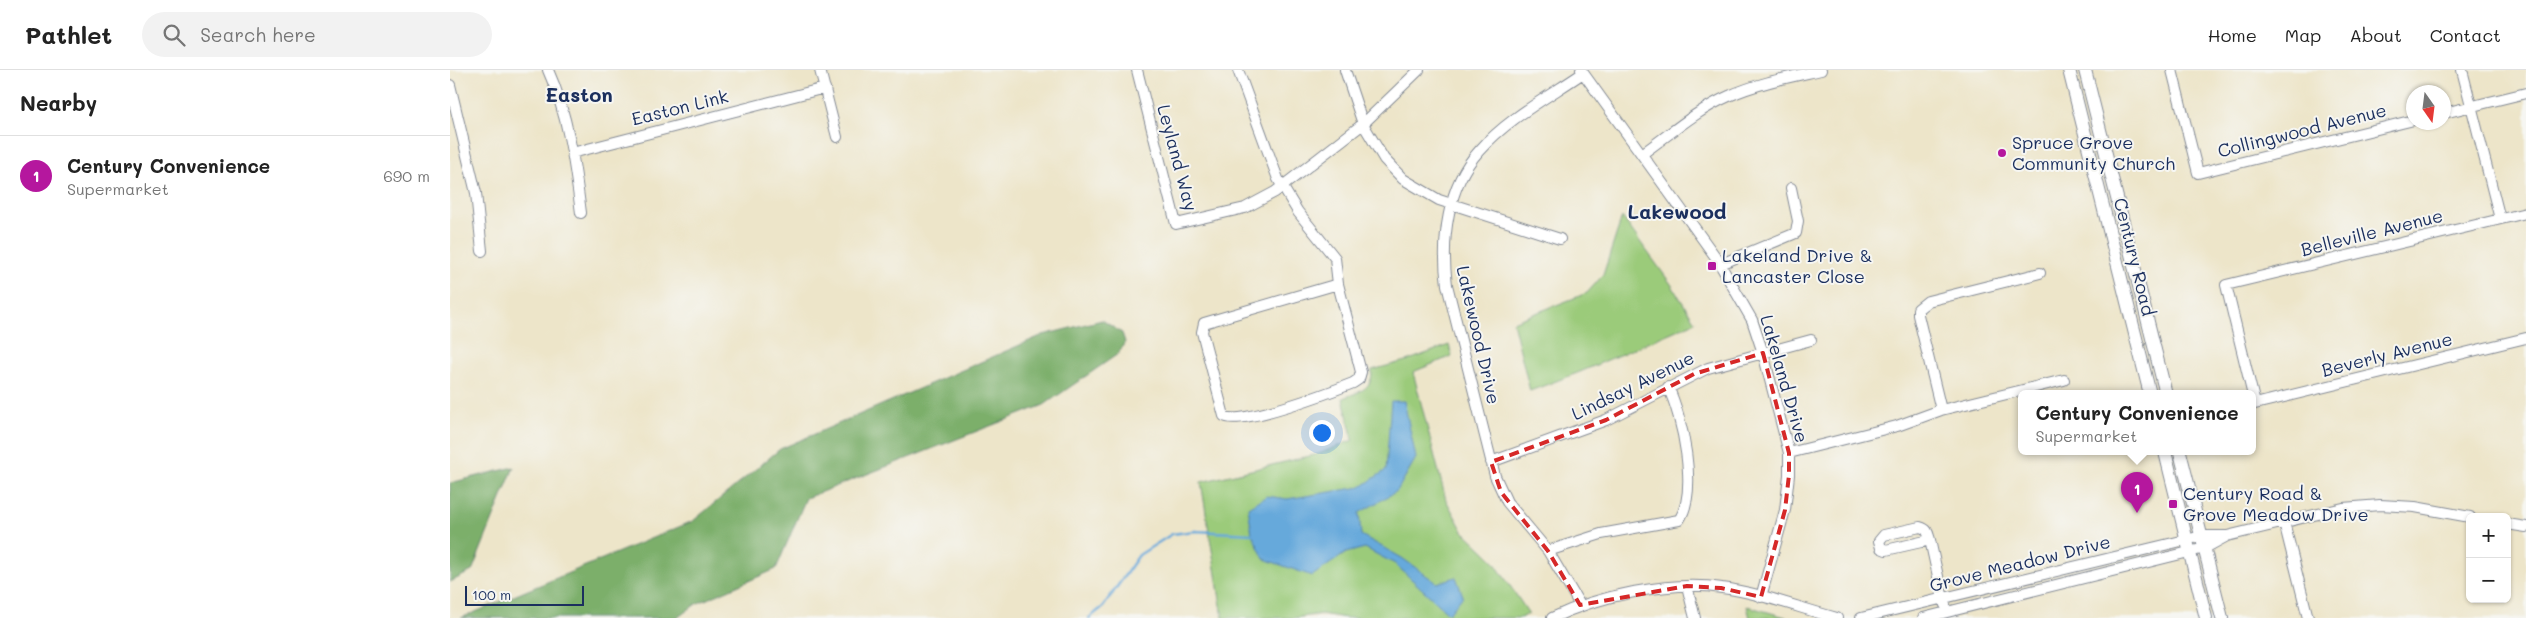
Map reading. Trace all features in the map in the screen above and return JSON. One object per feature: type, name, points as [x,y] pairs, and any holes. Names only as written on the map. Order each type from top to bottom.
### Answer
[{"type":"main road","name":"Century Road","points":[[2069,70],[2149,390]]},
{"type":"main road","name":"Century Road","points":[[2085,70],[2165,390]]},
{"type":"main road","points":[[2166,455],[2206,618]]},
{"type":"main road","points":[[2181,455],[2222,618]]},
{"type":"street","points":[[548,70],[555,87],[572,153],[581,213]]},
{"type":"street","points":[[555,87],[556,70]]},
{"type":"street","points":[[820,70],[837,137]]},
{"type":"street","name":"Leyland Way","points":[[1137,70],[1176,224],[1245,208],[1283,187],[1363,124],[1418,70]]},
{"type":"street","points":[[1238,70],[1267,150],[1283,187],[1298,212],[1334,258],[1338,284],[1360,376],[1352,383],[1296,404],[1228,419],[1224,416],[1202,332],[1204,323],[1338,284]]},
{"type":"street","points":[[1345,70],[1363,124],[1384,159],[1403,179],[1420,191],[1452,204],[1560,239]]},
{"type":"street","points":[[1642,154],[1726,97],[1757,85],[1821,70]]},
{"type":"street","name":"Collingwood Avenue","points":[[2172,70],[2198,173],[2406,122]]},
{"type":"street","points":[[2462,70],[2500,219]]},
{"type":"street","name":"Lakeland Drive","points":[[1582,71],[1721,264],[1752,320],[1763,353],[1789,453],[1786,501],[1761,597]]},
{"type":"street","name":"Lakewood Drive","points":[[1580,605],[1548,551],[1507,502],[1491,462],[1447,285],[1444,241],[1452,204],[1466,168],[1478,152],[1499,131],[1582,71]]},
{"type":"street","points":[[450,85],[476,193],[482,251]]},
{"type":"street","name":"Easton Link","points":[[572,153],[825,88]]},
{"type":"street","points":[[2451,111],[2526,93]]},
{"type":"street","points":[[1721,264],[1796,234],[1798,221],[1791,188]]},
{"type":"street","name":"Belleville Avenue","points":[[2252,390],[2226,285],[2526,213]]},
{"type":"street","points":[[1941,410],[1918,309],[1928,301],[2040,273]]},
{"type":"street","name":"Lindsay Avenue","points":[[1491,462],[1606,420],[1708,368],[1811,340]]},
{"type":"street","name":"Beverly Avenue","points":[[2256,404],[2525,342]]},
{"type":"street","points":[[2023,390],[2064,380]]},
{"type":"street","points":[[1548,551],[1601,534],[1679,520],[1685,501],[1688,463],[1676,405],[1668,387]]},
{"type":"street","points":[[1789,453],[1897,426],[1941,410],[2018,391]]},
{"type":"street","points":[[2188,546],[2343,508],[2380,505],[2415,507],[2466,516]]},
{"type":"street","points":[[2284,522],[2308,618]]},
{"type":"street","points":[[2511,525],[2526,527]]},
{"type":"street","points":[[1930,540],[1948,615]]},
{"type":"street","name":"Grove Meadow Drive","points":[[1861,618],[2188,546]]},
{"type":"street","name":"Grove Meadow Drive","points":[[1923,618],[1948,615],[2188,546]]},
{"type":"street","points":[[1687,586],[1695,618]]},
{"type":"street","points":[[1552,618],[1580,605],[1606,598],[1687,586],[1721,588],[1836,618]]},
{"type":"highlighted area","points":[[1763,353],[1789,453],[1789,475],[1785,510],[1761,597],[1721,588],[1687,586],[1580,605],[1548,551],[1501,492],[1491,462],[1606,420],[1694,374]]},
{"type":"green space","points":[[1622,217],[1671,284],[1695,322],[1580,372],[1530,391],[1513,322],[1587,293],[1603,275]]},
{"type":"green space","points":[[1102,320],[1122,333],[1125,342],[1118,354],[1044,405],[806,498],[776,569],[696,604],[677,618],[461,618],[693,521],[780,449],[1043,335]]},
{"type":"green space","points":[[1449,345],[1452,356],[1413,372],[1446,500],[1463,531],[1492,559],[1529,614],[1520,618],[1346,618],[1321,614],[1294,618],[1223,618],[1201,482],[1318,454],[1353,440],[1343,398],[1364,389],[1370,382],[1372,370],[1409,360]]},
{"type":"green space","points":[[514,467],[472,571],[450,582],[450,483]]},
{"type":"green space","points":[[1747,606],[1789,618],[1750,618]]},
{"type":"water","points":[[1391,401],[1404,401],[1416,458],[1397,491],[1359,513],[1361,535],[1402,558],[1437,583],[1456,577],[1463,596],[1449,614],[1395,564],[1365,548],[1346,553],[1312,576],[1264,559],[1252,534],[1248,507],[1267,496],[1287,499],[1361,487],[1386,470]]},
{"type":"waterway","points":[[1089,618],[1103,607],[1139,555],[1172,534],[1195,531],[1252,534]]},
{"type":"place","name":"Spruce Grove Community Church","points":[[2002,153]]},
{"type":"place","name":"Lakeland Drive & Lancaster Close","points":[[1712,266]]},
{"type":"place","name":"Century Road & Grove Meadow Drive","points":[[2173,504]]},
{"type":"place","name":"Century Convenience","points":[[2137,513]]},
{"type":"district","name":"Easton","points":[[579,95]]},
{"type":"district","name":"Lakewood","points":[[1677,212]]}]
